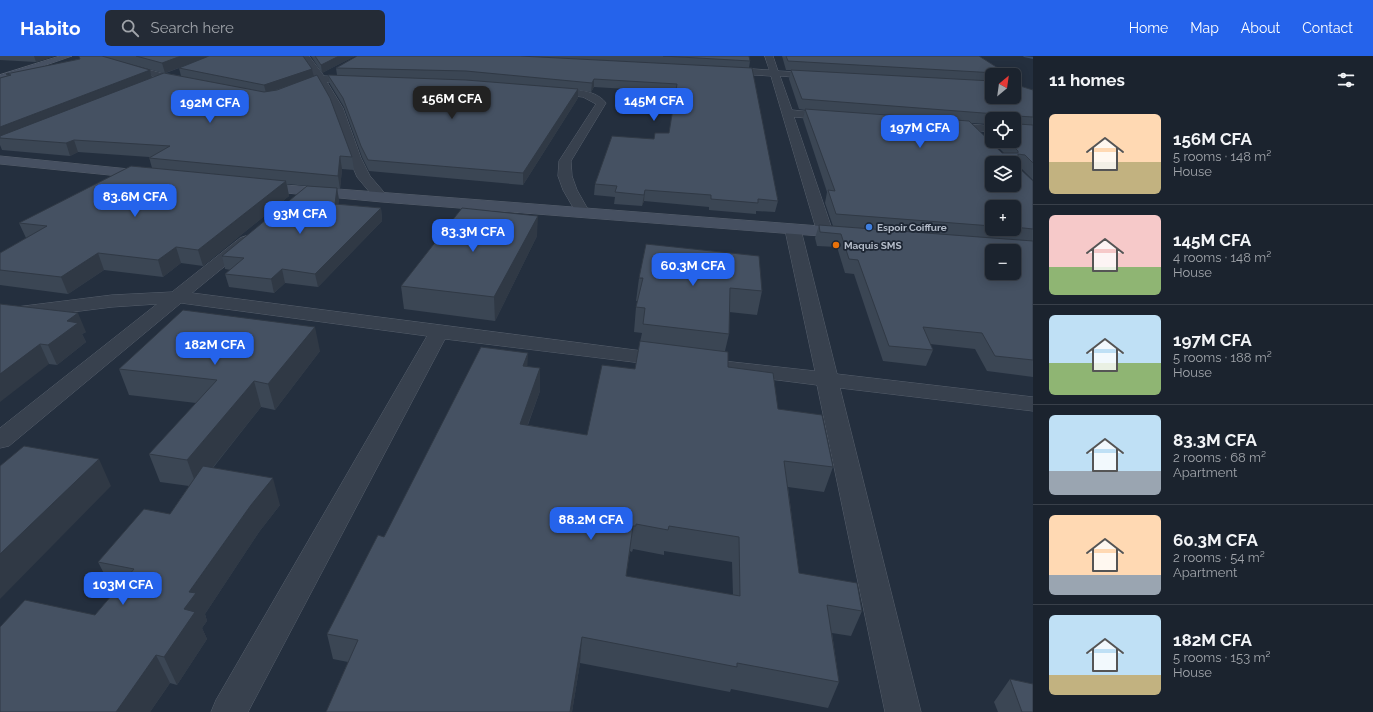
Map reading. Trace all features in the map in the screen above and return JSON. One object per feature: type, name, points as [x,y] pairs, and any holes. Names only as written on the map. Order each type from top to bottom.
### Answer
[{"type":"street","points":[[0,78],[68,56]]},
{"type":"street","points":[[86,56],[196,85]]},
{"type":"street","points":[[305,56],[318,80],[338,108],[355,158],[364,177],[382,198]]},
{"type":"street","points":[[769,56],[825,232]]},
{"type":"street","points":[[318,80],[339,69]]},
{"type":"street","points":[[151,84],[186,70]]},
{"type":"street","points":[[713,70],[828,76]]},
{"type":"street","points":[[318,80],[367,81]]},
{"type":"street","points":[[535,90],[582,94],[597,98],[601,103],[565,161],[565,176],[570,190],[583,213]]},
{"type":"street","points":[[787,113],[842,117]]},
{"type":"street","points":[[937,125],[985,128]]},
{"type":"street","points":[[968,127],[984,142]]},
{"type":"street","points":[[0,160],[164,177]]},
{"type":"street","points":[[242,185],[305,192],[864,235]]},
{"type":"street","points":[[287,207],[305,192]]},
{"type":"street","points":[[793,230],[903,712]]},
{"type":"street","points":[[0,440],[257,232]]},
{"type":"street","points":[[0,315],[112,301],[178,297],[439,332],[1033,404]]},
{"type":"street","points":[[229,712],[439,332]]},
{"type":"building","points":[[79,56],[102,56],[150,70],[0,127],[0,78],[11,75],[6,74],[80,59]]},
{"type":"building","points":[[136,56],[181,56],[162,63]]},
{"type":"building","points":[[209,56],[303,56],[312,69],[264,85],[179,68]]},
{"type":"building","points":[[315,56],[339,56],[321,65]]},
{"type":"building","points":[[357,56],[520,56],[752,68],[778,201],[758,199],[758,203],[711,199],[711,195],[645,190],[644,195],[615,192],[617,186],[595,184],[612,136],[654,139],[655,133],[669,133],[677,84],[594,79],[592,83],[466,71],[336,68]]},
{"type":"building","points":[[663,56],[749,56],[750,61]]},
{"type":"building","points":[[786,56],[979,56],[998,68],[985,68],[985,72],[788,61]]},
{"type":"building","points":[[791,70],[985,81],[985,104],[1021,104],[1021,86],[1033,90],[1033,117],[1021,116],[1021,112],[985,113],[802,99]]},
{"type":"building","points":[[164,73],[264,92],[277,90],[317,75],[330,98],[352,157],[340,156],[338,176],[149,158],[170,146],[74,140],[66,143],[0,138],[0,136]]},
{"type":"building","points":[[328,75],[466,80],[578,89],[523,173],[368,160],[361,146],[343,98]]},
{"type":"building","points":[[805,109],[969,121],[985,137],[985,148],[997,148],[1002,153],[1018,153],[1015,148],[1021,148],[1021,124],[1033,125],[1033,163],[1025,155],[985,156],[985,192],[1021,192],[1021,170],[1033,181],[1033,229],[1021,228],[1021,200],[985,200],[985,225],[836,214],[828,190],[835,191]]},
{"type":"building","points":[[131,166],[286,181],[198,250],[176,247],[158,260],[98,253],[61,277],[0,270],[0,253],[47,226],[19,223]]},
{"type":"building","points":[[307,186],[337,188],[335,204],[381,208],[315,274],[282,269],[271,279],[225,274],[244,258],[222,256]]},
{"type":"building","points":[[462,208],[538,216],[494,297],[401,286]]},
{"type":"building","points":[[819,225],[1033,241],[1033,360],[995,356],[982,333],[923,327],[933,350],[889,346],[858,260],[849,259],[841,234],[820,232]]},
{"type":"building","points":[[646,244],[759,256],[762,291],[730,288],[729,334],[643,324],[645,308],[636,307],[643,278],[639,278]]},
{"type":"building","points":[[0,304],[78,313],[67,321],[78,323],[48,345],[40,344],[0,374]]},
{"type":"building","points":[[183,310],[315,327],[268,384],[254,381],[187,460],[149,454],[217,380],[119,369]]},
{"type":"building","points":[[640,341],[728,352],[728,367],[773,373],[778,409],[822,415],[833,467],[784,461],[799,573],[857,583],[862,611],[827,605],[839,682],[737,663],[737,667],[582,637],[570,712],[326,712],[358,640],[327,634],[378,535],[384,537],[481,347],[528,353],[523,366],[540,368],[520,424],[587,435],[602,365],[635,369]],"holes":[[[636,524],[668,530],[669,526],[739,537],[740,596],[626,576],[633,526],[636,526]]]},
{"type":"building","points":[[24,446],[99,459],[0,554],[0,466]]},
{"type":"building","points":[[203,466],[273,478],[251,505],[189,592],[196,593],[184,609],[195,612],[164,657],[156,655],[116,712],[0,712],[0,627],[25,600],[95,615],[134,569],[98,562],[144,509],[170,514]]},
{"type":"building","points":[[1010,679],[1033,684],[1033,712],[1022,712]]},
{"type":"waterway","points":[[1025,56],[1033,58]]},
{"type":"place","name":"Espoir Coiffure","points":[[869,227]]},
{"type":"place","name":"Maquis SMS","points":[[836,245]]}]
